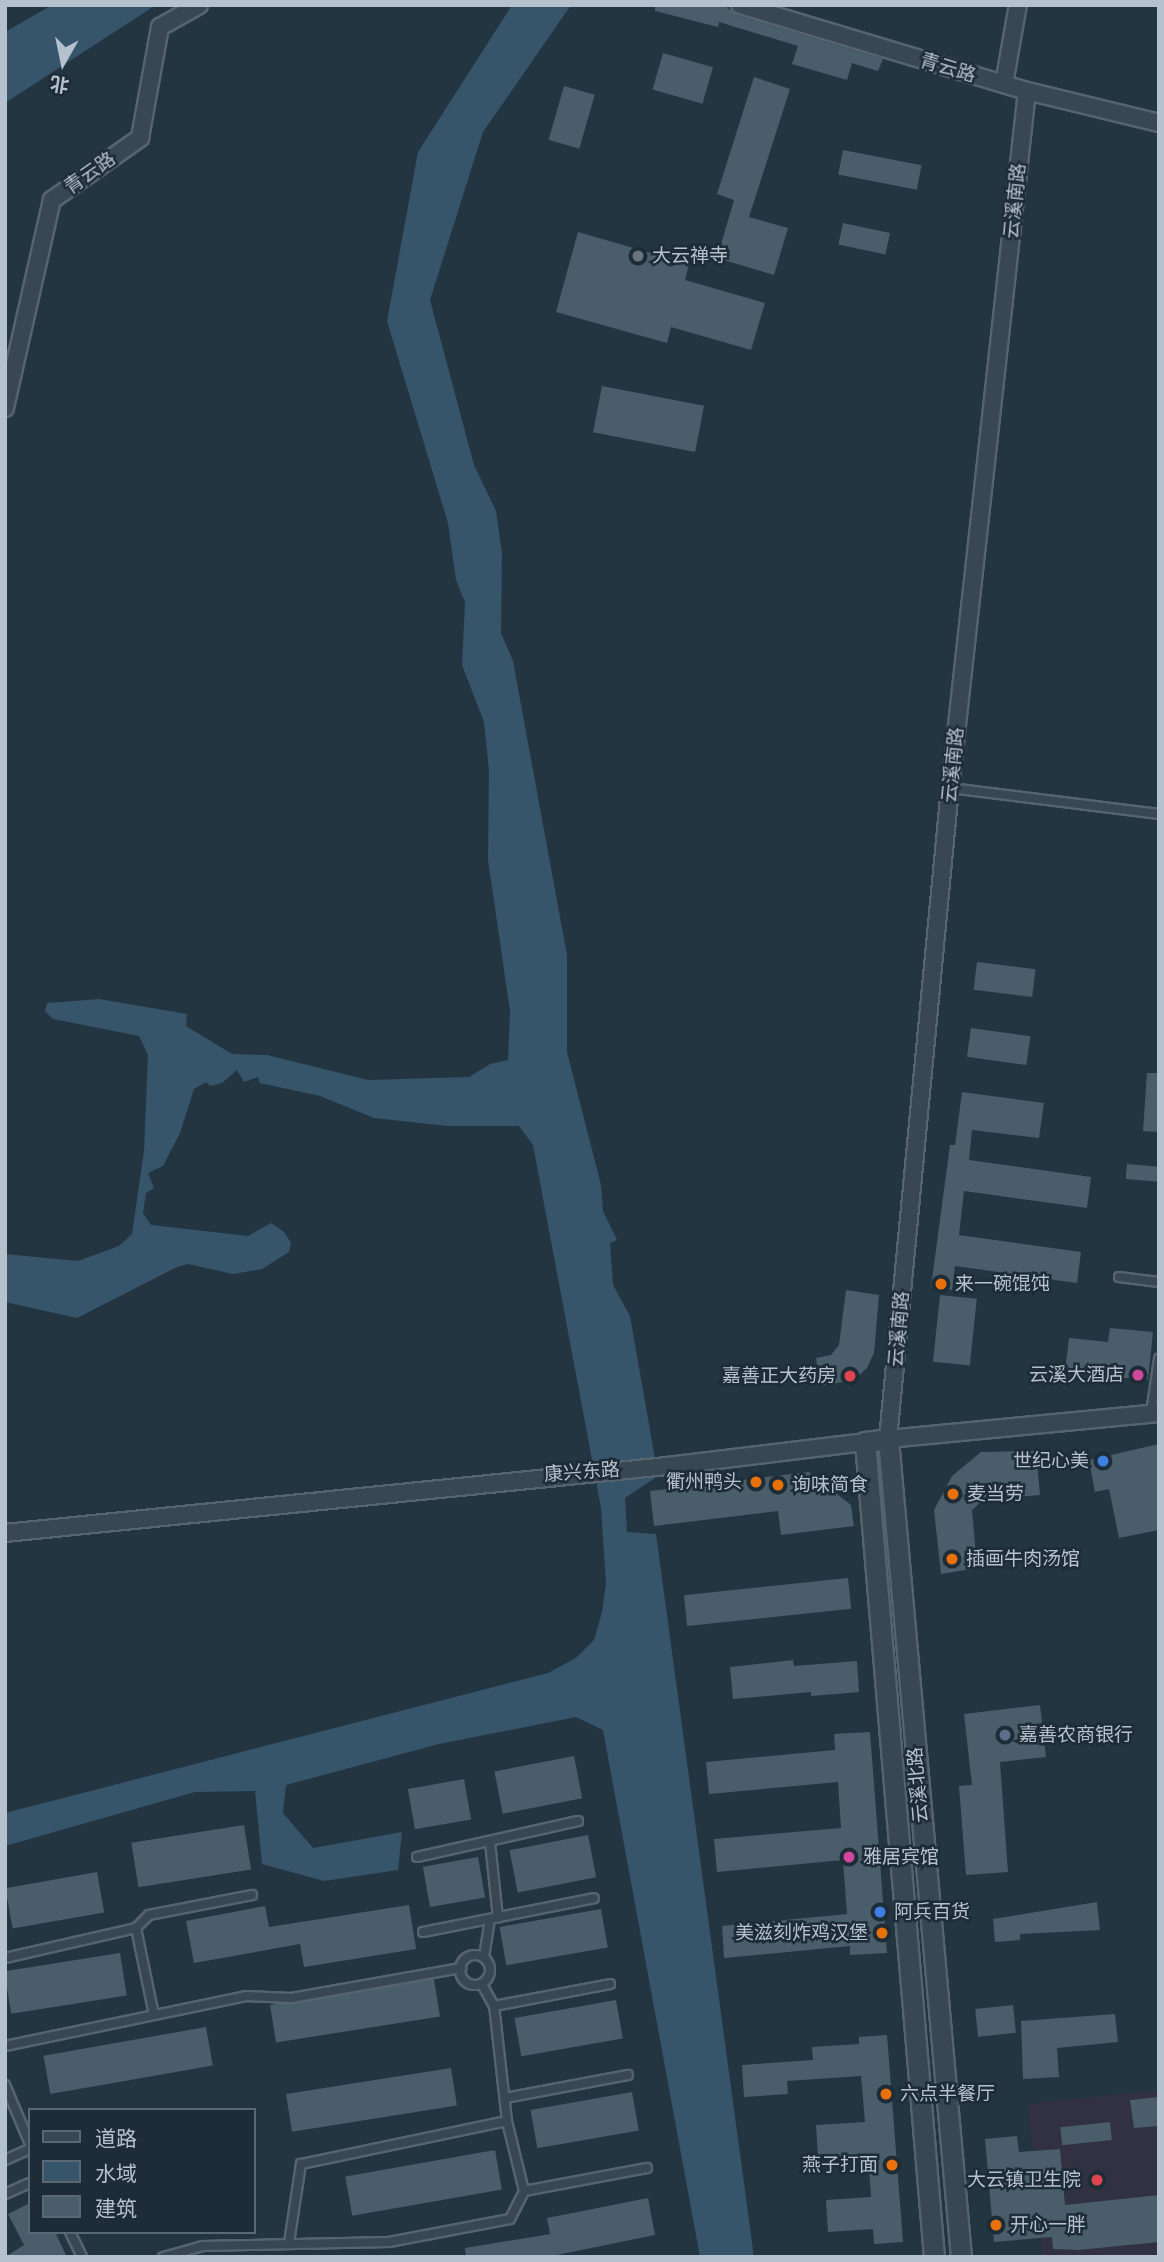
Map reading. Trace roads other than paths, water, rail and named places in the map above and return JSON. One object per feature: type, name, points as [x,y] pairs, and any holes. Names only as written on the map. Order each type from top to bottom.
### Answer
[{"type":"street","name":"青云路","points":[[5,408],[52,200],[140,138],[160,27],[199,5]]},
{"type":"street","name":"青云路","points":[[740,5],[1027,92],[1159,123]]},
{"type":"street","points":[[1004,84],[1018,5]]},
{"type":"street","name":"云溪南路","points":[[888,1439],[950,788],[1027,92]]},
{"type":"street","name":"康兴东路","points":[[5,1533],[1155,1413]]},
{"type":"street","name":"云溪北路","points":[[888,1439],[961,2257]]},
{"type":"street","name":"云溪北路","points":[[865,1442],[934,2257]]},
{"type":"lane","points":[[950,788],[1159,814]]},
{"type":"lane","points":[[1119,1277],[1159,1282]]},
{"type":"lane","points":[[1155,1413],[1159,1359]]},
{"type":"lane","points":[[417,1857],[578,1821]]},
{"type":"lane","points":[[484,1957],[494,1919],[490,1842]]},
{"type":"lane","points":[[5,1958],[135,1928],[149,1915],[252,1895]]},
{"type":"lane","points":[[423,1932],[594,1898]]},
{"type":"lane","points":[[135,1928],[154,2015]]},
{"type":"lane","points":[[5,2046],[246,1996],[291,1998],[461,1968],[472,1954],[484,1957],[490,1965],[489,1978],[482,1984],[466,1983],[461,1968]]},
{"type":"lane","points":[[163,2257],[203,2246],[389,2242],[510,2219],[524,2190],[507,2122],[494,2006],[482,1984]]},
{"type":"lane","points":[[494,2006],[610,1984]]},
{"type":"lane","points":[[505,2098],[628,2075]]},
{"type":"lane","points":[[5,2085],[28,2142]]},
{"type":"lane","points":[[289,2243],[301,2164],[507,2122]]},
{"type":"lane","points":[[5,2160],[28,2148]]},
{"type":"lane","points":[[524,2190],[648,2168]]},
{"type":"lane","points":[[5,2194],[28,2184]]},
{"type":"lane","points":[[71,2234],[82,2257]]},
{"type":"water","points":[[52,5],[156,5],[5,103],[5,32]]},
{"type":"water","points":[[512,5],[571,5],[483,132],[430,300],[474,465],[496,511],[502,553],[501,633],[513,661],[567,955],[567,1052],[601,1185],[603,1211],[617,1240],[610,1243],[613,1285],[630,1316],[658,1476],[625,1498],[627,1532],[656,1534],[754,2257],[700,2257],[603,1730],[576,1717],[439,1744],[286,1785],[283,1813],[313,1848],[402,1832],[398,1870],[324,1881],[262,1864],[255,1791],[195,1792],[5,1846],[5,1813],[548,1673],[576,1658],[594,1640],[602,1612],[606,1583],[601,1508],[533,1145],[519,1126],[448,1126],[374,1118],[320,1096],[260,1083],[258,1077],[244,1082],[237,1070],[222,1083],[210,1086],[206,1082],[194,1089],[180,1133],[163,1166],[148,1173],[154,1188],[146,1193],[143,1213],[151,1225],[248,1236],[271,1223],[284,1232],[291,1243],[289,1252],[262,1269],[233,1274],[188,1264],[177,1267],[77,1318],[5,1302],[5,1254],[78,1261],[119,1246],[132,1234],[144,1151],[148,1055],[139,1036],[53,1019],[45,1011],[47,1003],[99,999],[187,1014],[186,1026],[232,1054],[267,1055],[368,1080],[469,1077],[490,1064],[508,1060],[510,1011],[488,860],[489,771],[484,722],[462,665],[465,602],[456,580],[448,523],[387,321],[418,152]]},
{"type":"place","name":"大云禅寺","points":[[638,256]]},
{"type":"place","name":"来一碗馄饨","points":[[941,1284]]},
{"type":"place","name":"云溪大酒店","points":[[1138,1375]]},
{"type":"place","name":"嘉善正大药房","points":[[850,1376]]},
{"type":"place","name":"世纪心美","points":[[1103,1461]]},
{"type":"place","name":"衢州鸭头","points":[[756,1482]]},
{"type":"place","name":"询味简食","points":[[778,1485]]},
{"type":"place","name":"麦当劳","points":[[953,1494]]},
{"type":"place","name":"插画牛肉汤馆","points":[[952,1559]]},
{"type":"place","name":"嘉善农商银行","points":[[1005,1735]]},
{"type":"place","name":"雅居宾馆","points":[[849,1857]]},
{"type":"place","name":"阿兵百货","points":[[880,1912]]},
{"type":"place","name":"美滋刻炸鸡汉堡","points":[[882,1933]]},
{"type":"place","name":"六点半餐厅","points":[[886,2094]]},
{"type":"place","name":"燕子打面","points":[[892,2165]]},
{"type":"place","name":"大云镇卫生院","points":[[1097,2180]]},
{"type":"place","name":"开心一胖","points":[[996,2225]]}]
